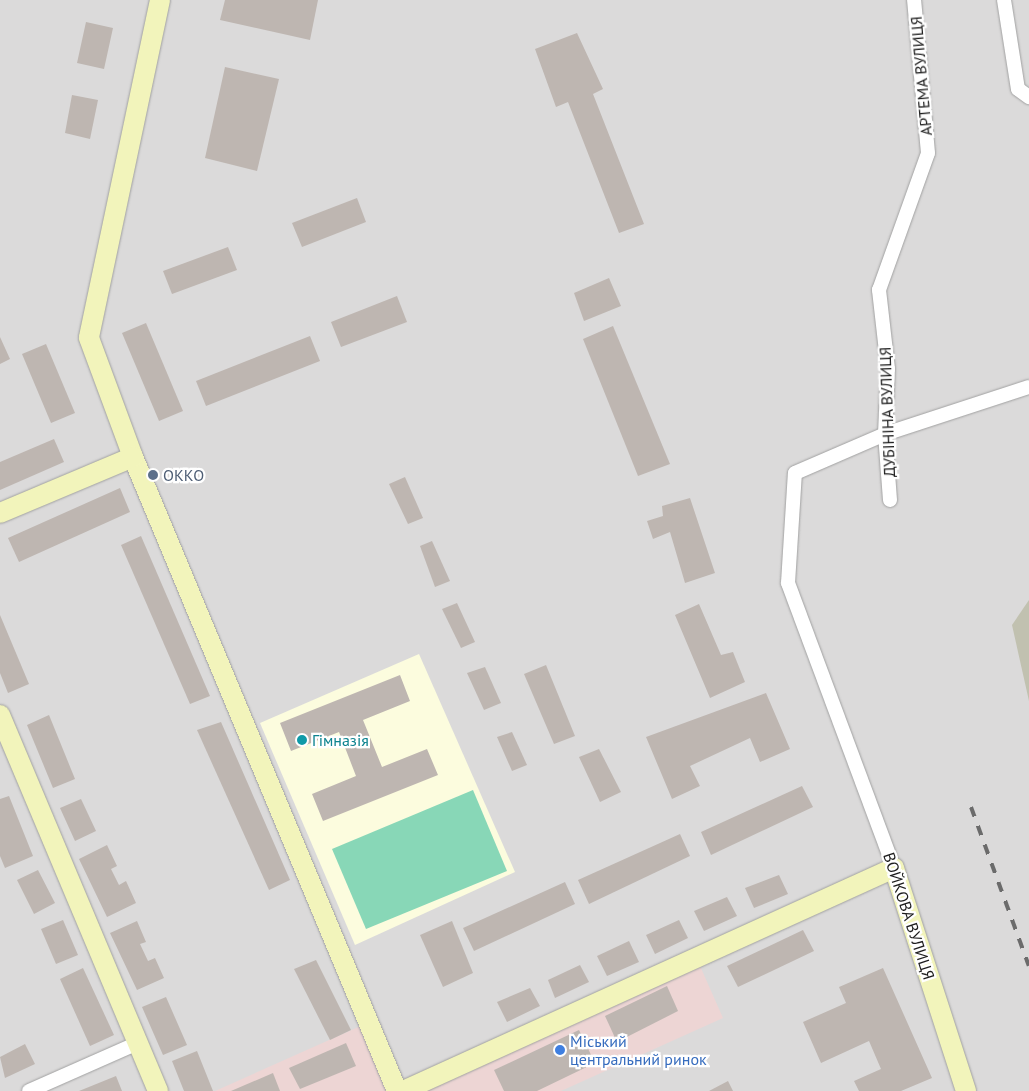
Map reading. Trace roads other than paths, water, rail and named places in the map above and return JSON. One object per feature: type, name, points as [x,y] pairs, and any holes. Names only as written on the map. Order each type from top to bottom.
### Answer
[{"type":"street","points":[[160,0],[89,338],[133,457],[397,1091]]},
{"type":"street","name":"АРТЕМА ВУЛИЦЯ","points":[[914,0],[928,153]]},
{"type":"street","points":[[1004,0],[1018,89],[1029,97]]},
{"type":"street","name":"ДУБІНІНА ВУЛИЦЯ","points":[[890,500],[885,434],[888,369],[878,290],[928,153]]},
{"type":"street","points":[[885,434],[1029,387]]},
{"type":"street","name":"ВОЙКОВА ВУЛИЦЯ","points":[[885,434],[795,473],[788,583],[894,868],[966,1091]]},
{"type":"street","points":[[0,513],[133,457]]},
{"type":"street","points":[[0,715],[158,1091]]},
{"type":"street","points":[[403,1091],[894,868]]},
{"type":"street","points":[[29,1091],[138,1043]]},
{"type":"railway","points":[[971,807],[1029,966]]},
{"type":"place","name":"ОККО","points":[[153,475]]},
{"type":"place","name":"Гімназія","points":[[302,740]]},
{"type":"place","name":"Міський центральний ринок","points":[[560,1050]]}]
